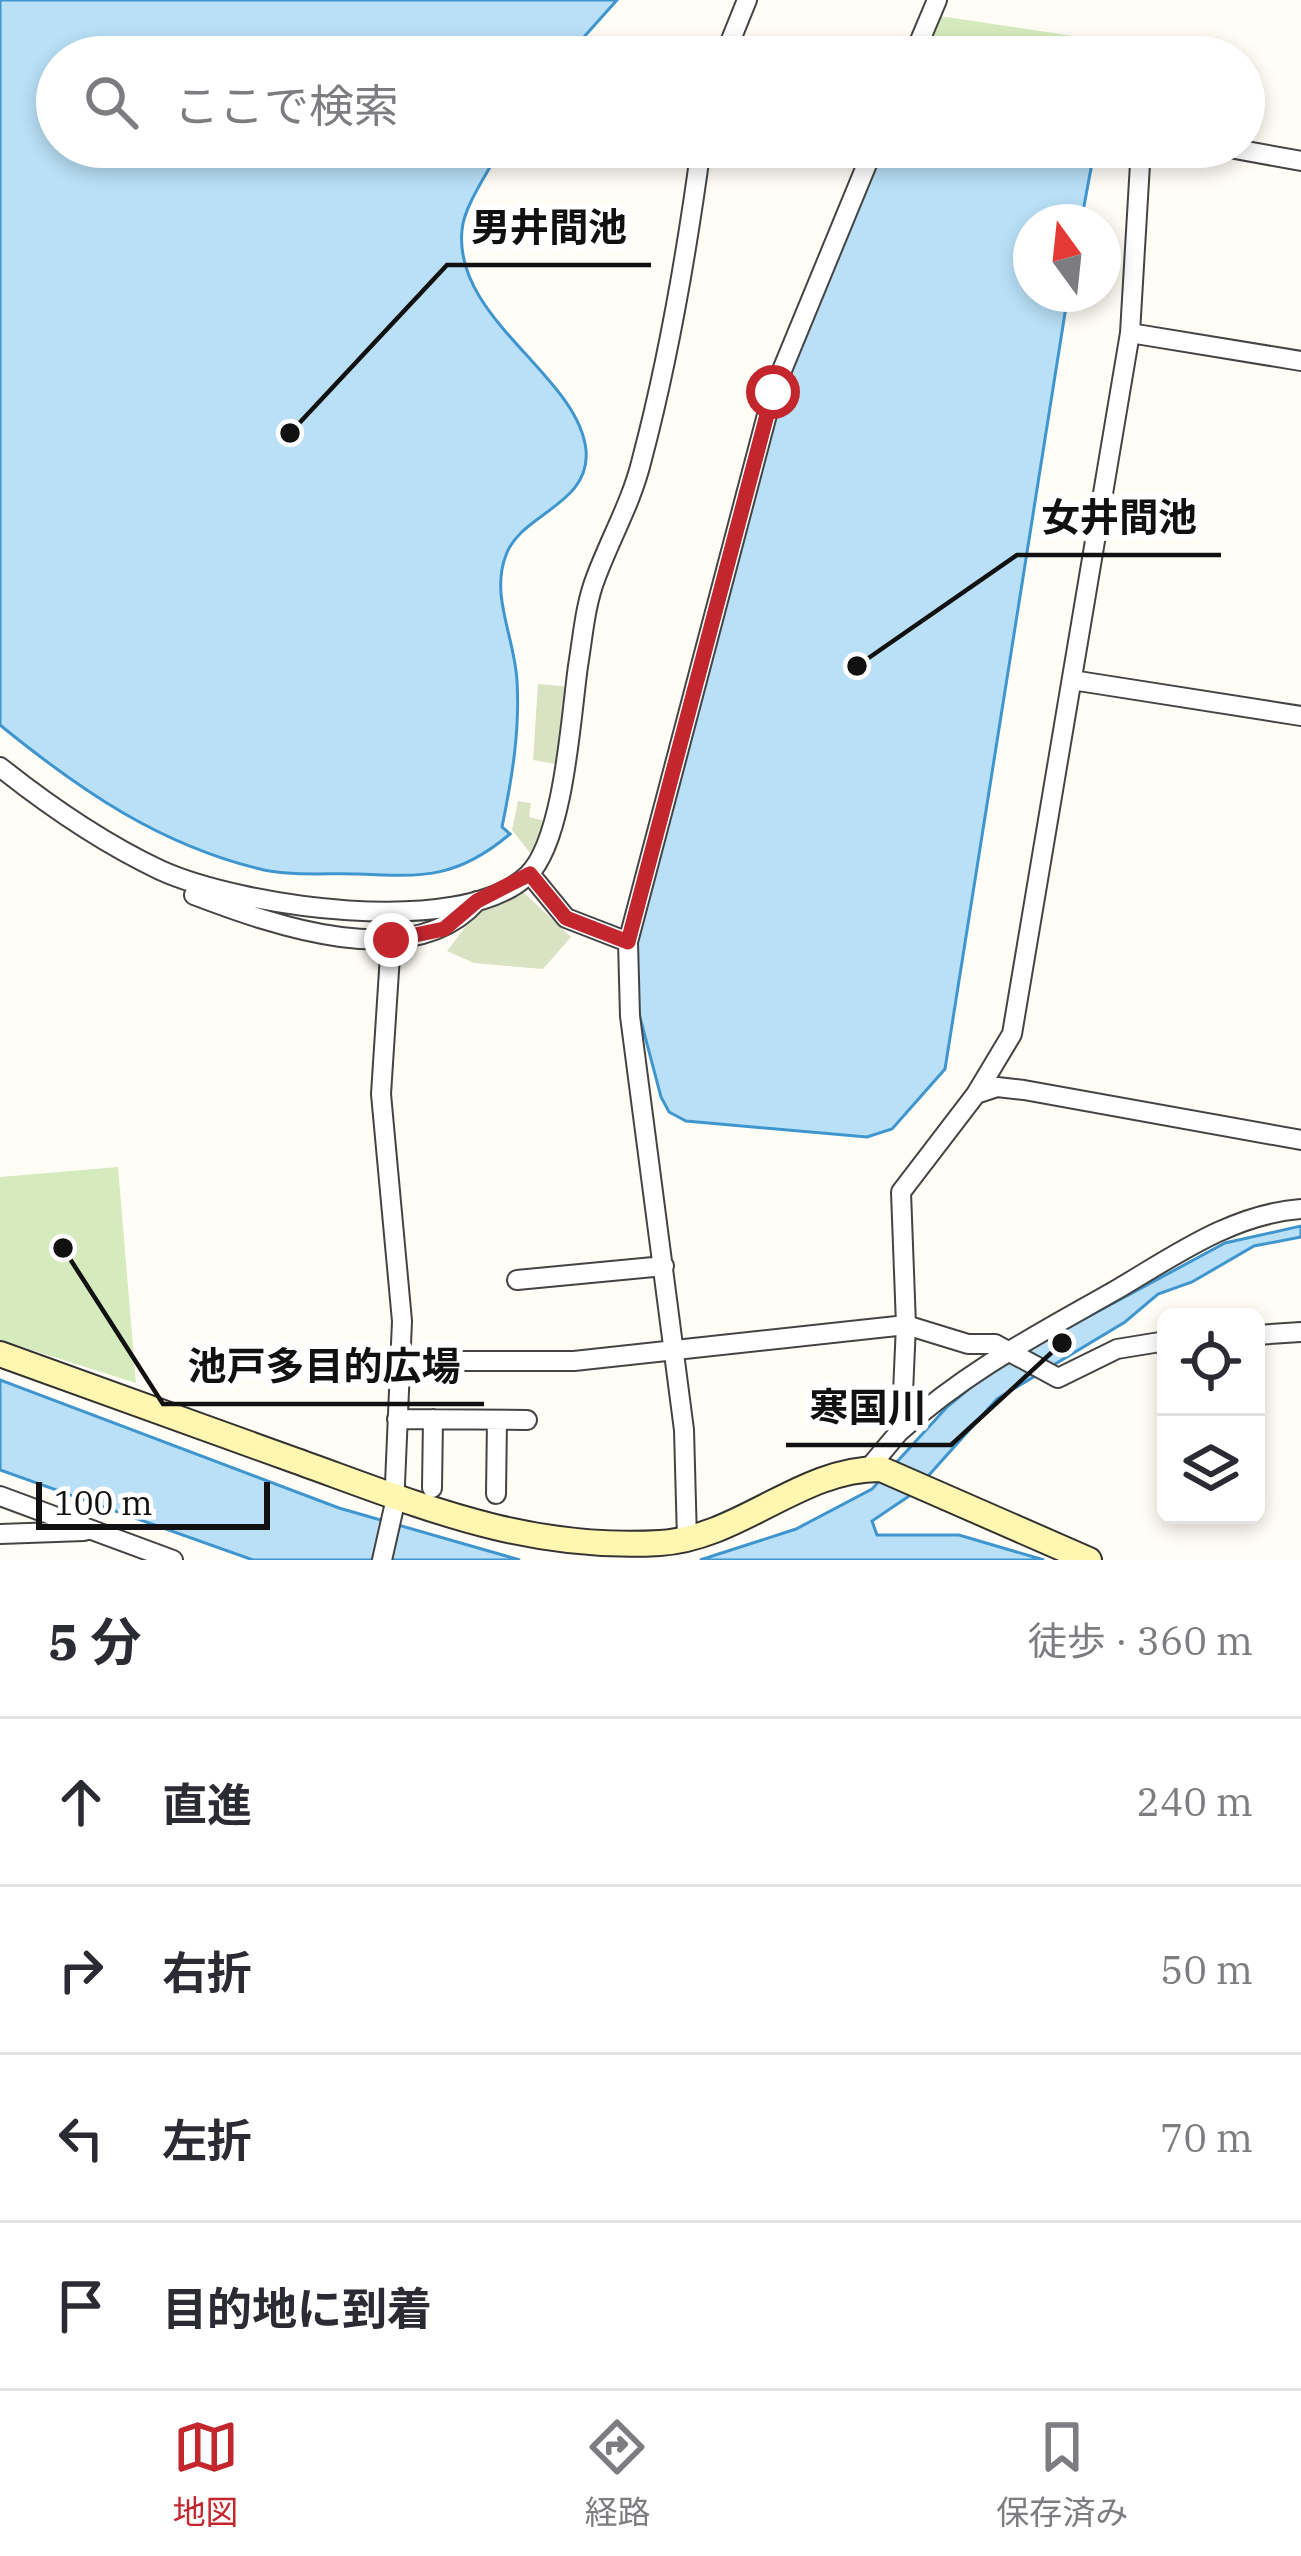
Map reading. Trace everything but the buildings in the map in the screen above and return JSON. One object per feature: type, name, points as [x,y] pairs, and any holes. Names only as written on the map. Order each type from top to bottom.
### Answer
[{"type":"street","points":[[732,36],[747,0]]},
{"type":"street","points":[[922,36],[937,0]]},
{"type":"street","points":[[1265,154],[1301,161]]},
{"type":"street","points":[[0,767],[101,839],[162,871],[216,891],[279,903],[440,912],[477,901],[530,874],[557,816],[586,612],[643,458],[677,299],[698,168]]},
{"type":"street","points":[[689,1549],[675,1347],[630,1016],[628,942],[773,392],[865,168]]},
{"type":"street","points":[[899,1432],[906,1325],[901,1192],[910,1173],[976,1094],[1012,1034],[1130,333],[1140,168]]},
{"type":"street","points":[[1130,333],[1301,361]]},
{"type":"street","points":[[1072,680],[1301,716]]},
{"type":"street","points":[[162,871],[167,885],[274,926],[391,940],[444,929],[477,901]]},
{"type":"street","points":[[530,874],[566,918],[628,942]]},
{"type":"street","points":[[382,1560],[395,1502],[402,1288],[382,1094],[391,940]]},
{"type":"street","points":[[976,1094],[997,1087],[1024,1090],[1301,1140]]},
{"type":"street","points":[[874,1469],[899,1432],[1009,1351],[1234,1224],[1301,1208]]},
{"type":"street","points":[[517,1280],[664,1266]]},
{"type":"street","points":[[399,1360],[574,1361],[906,1325],[1009,1351],[1058,1378],[1118,1349],[1157,1342]]},
{"type":"street","points":[[1265,1334],[1301,1332]]},
{"type":"street","points":[[0,1354],[395,1502],[536,1539],[584,1546],[689,1549],[821,1479],[874,1469],[923,1483],[1089,1560]]},
{"type":"street","points":[[397,1419],[527,1420]]},
{"type":"street","points":[[432,1488],[434,1419]]},
{"type":"street","points":[[496,1493],[497,1420]]},
{"type":"street","points":[[0,1496],[173,1560]]},
{"type":"street","points":[[0,1534],[95,1531]]},
{"type":"green space","points":[[933,15],[1073,36],[924,36]]},
{"type":"green space","points":[[538,684],[572,687],[560,765],[533,760]]},
{"type":"green space","points":[[518,801],[531,803],[529,817],[550,822],[531,854],[512,830]]},
{"type":"green space","points":[[518,887],[571,937],[543,969],[474,963],[447,951],[482,905]]},
{"type":"green space","points":[[118,1167],[136,1383],[0,1340],[0,1177]]},
{"type":"water","points":[[0,0],[617,0],[585,36],[36,36],[36,168],[489,168],[464,220],[464,262],[495,319],[562,397],[578,423],[586,450],[578,484],[514,541],[502,570],[502,602],[518,700],[502,827],[510,834],[473,860],[420,875],[264,870],[191,846],[124,813],[0,725]]},
{"type":"water","points":[[872,168],[1091,168],[1084,204],[1013,204],[1013,312],[1065,312],[945,1069],[892,1129],[867,1137],[686,1121],[669,1112],[661,1097],[632,987],[635,935],[776,398]]},
{"type":"water","points":[[1301,1226],[1301,1237],[1254,1246],[1192,1282],[1158,1294],[1125,1322],[997,1399],[912,1494],[872,1521],[877,1535],[959,1535],[1044,1560],[700,1560],[796,1529],[872,1489],[947,1407],[982,1378],[1041,1342],[1225,1243]]},
{"type":"water","points":[[0,1380],[339,1508],[520,1560],[253,1560],[0,1470]]},
{"type":"place","name":"男井間池","points":[[290,433]]},
{"type":"place","name":"女井間池","points":[[857,666]]},
{"type":"place","name":"池戸多目的広場","points":[[63,1248]]},
{"type":"place","name":"寒国川","points":[[1062,1343]]},
{"type":"route","points":[[391,940],[444,929],[477,901],[530,874],[566,918],[597,934],[628,942],[773,392]]}]
